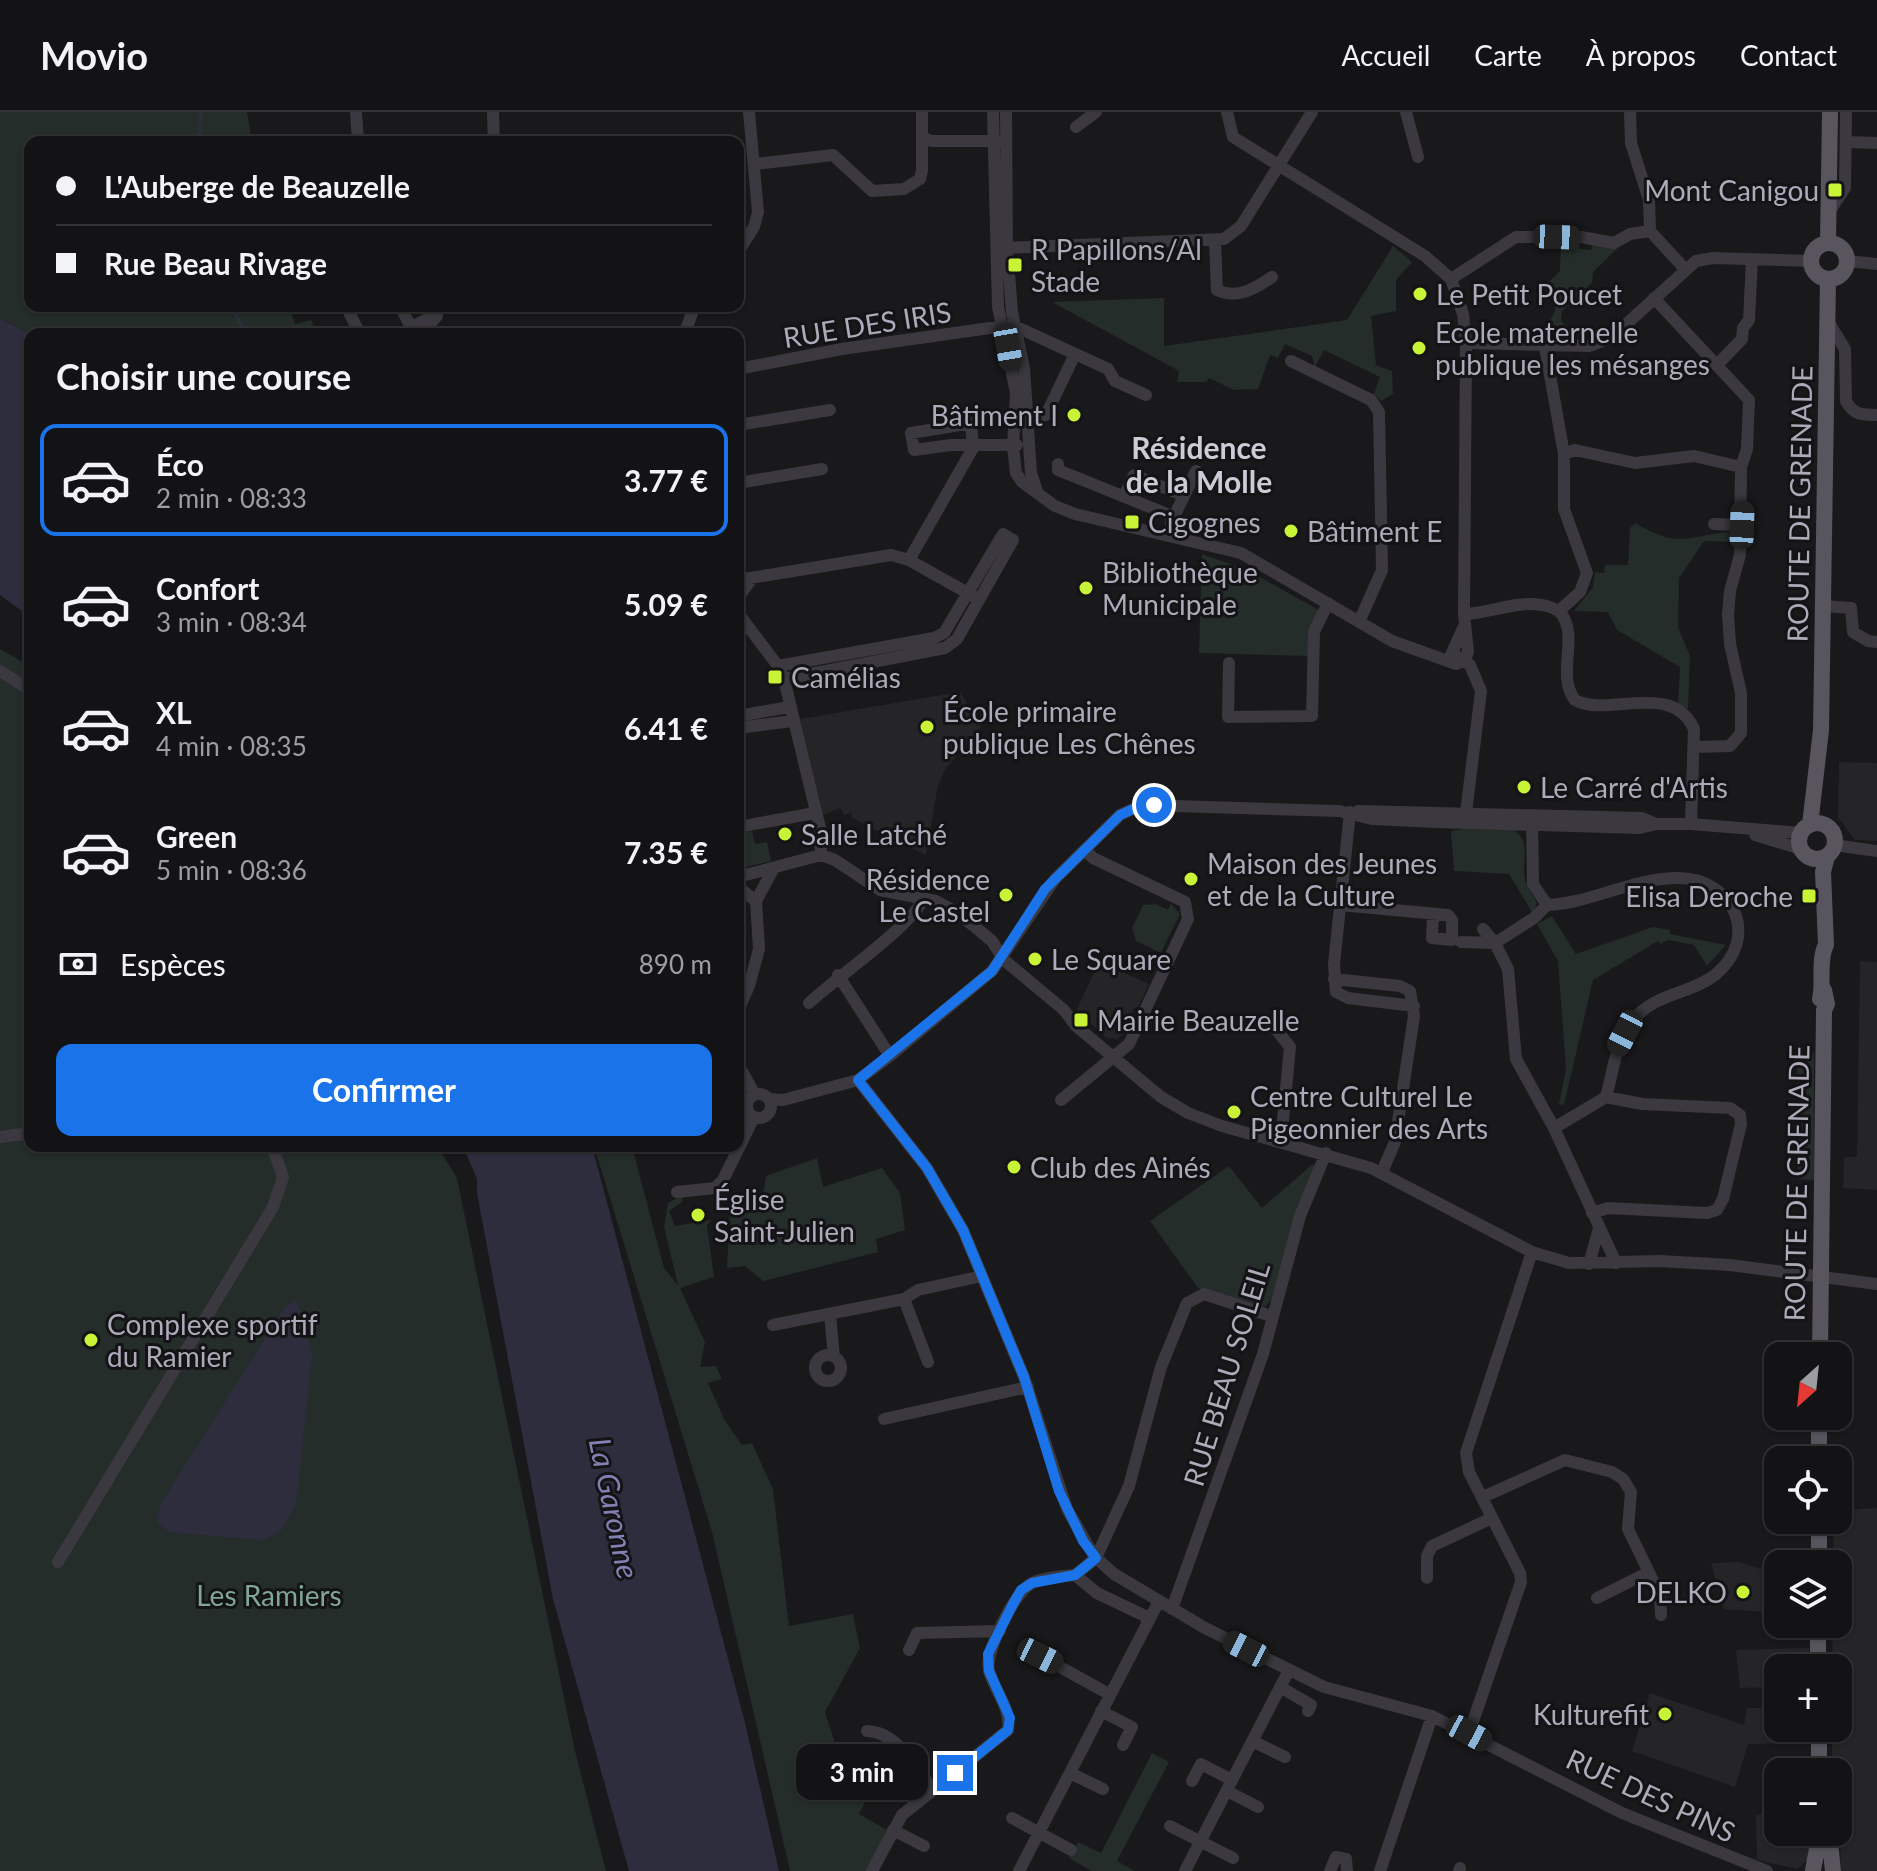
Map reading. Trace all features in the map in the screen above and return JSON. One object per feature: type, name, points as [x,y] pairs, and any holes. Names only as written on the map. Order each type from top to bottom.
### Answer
[{"type":"main road","points":[[1828,243],[1830,112]]},
{"type":"main road","points":[[1828,243],[1841,248],[1847,261],[1840,275],[1828,279],[1814,272],[1811,261],[1816,248],[1828,243]]},
{"type":"main road","name":"ROUTE DE GRENADE","points":[[1820,1342],[1824,1010],[1827,1004],[1823,951],[1818,944],[1814,844],[1821,730],[1832,326],[1828,279]]},
{"type":"main road","name":"ROUTE DE GRENADE","points":[[1814,844],[1834,837],[1828,827],[1825,810],[1826,740],[1821,730]]},
{"type":"main road","points":[[1817,1846],[1813,1871],[1832,1871],[1830,1846]]},
{"type":"street","points":[[356,112],[358,136]]},
{"type":"street","points":[[493,112],[494,136]]},
{"type":"street","points":[[744,243],[754,227],[758,212],[749,112]]},
{"type":"street","points":[[755,164],[833,155],[864,187],[894,192],[920,179],[922,112]]},
{"type":"street","points":[[993,112],[1000,141]]},
{"type":"street","points":[[1006,112],[1000,141],[1001,248],[1016,393],[1013,447],[1016,473],[1038,494],[1075,514],[1241,553],[1392,641],[1457,660],[1479,682],[1465,818]]},
{"type":"street","points":[[1076,127],[1096,112]]},
{"type":"street","points":[[1227,112],[1233,137],[1425,256],[1451,279],[1463,314],[1466,343],[1464,620],[1468,652],[1457,660]]},
{"type":"street","points":[[1001,248],[1215,241],[1233,234],[1312,112]]},
{"type":"street","points":[[1406,112],[1418,157]]},
{"type":"street","points":[[1630,112],[1631,143],[1649,200],[1650,231],[1685,269]]},
{"type":"street","points":[[1829,212],[1845,188],[1846,112]]},
{"type":"street","points":[[923,137],[931,141],[1000,141]]},
{"type":"street","points":[[1847,142],[1877,143]]},
{"type":"street","points":[[1451,279],[1516,237],[1581,237],[1614,243],[1630,234],[1650,231]]},
{"type":"street","points":[[1215,241],[1217,290],[1225,294],[1253,291],[1272,277]]},
{"type":"street","points":[[1466,343],[1590,346],[1612,337],[1696,261],[1713,258],[1811,261]]},
{"type":"street","points":[[1717,365],[1742,339],[1744,326],[1749,320],[1752,259]]},
{"type":"street","points":[[1847,261],[1877,264]]},
{"type":"street","points":[[1654,298],[1749,400],[1747,449],[1741,467],[1742,525],[1728,615],[1741,693],[1741,733],[1730,746],[1694,747]]},
{"type":"street","points":[[419,328],[435,312]]},
{"type":"street","points":[[1832,326],[1845,349],[1846,401],[1857,413],[1877,415]]},
{"type":"street","points":[[1010,327],[1108,369],[1115,381],[1146,395]]},
{"type":"street","points":[[1010,327],[1029,420],[1031,473],[1038,494]]},
{"type":"street","name":"RUE DES IRIS","points":[[744,368],[825,355],[842,349],[1010,327]]},
{"type":"street","points":[[1545,347],[1564,454],[1564,509],[1587,573],[1580,592],[1559,611]]},
{"type":"street","points":[[1029,437],[1013,447],[951,445],[914,450],[911,433],[1014,416],[1029,420],[1046,415],[1075,354]]},
{"type":"street","points":[[1291,361],[1378,406],[1382,570],[1359,622]]},
{"type":"street","points":[[744,424],[830,410]]},
{"type":"street","points":[[909,560],[973,448],[971,425]]},
{"type":"street","points":[[1564,454],[1575,450],[1635,463],[1694,456],[1741,467]]},
{"type":"street","points":[[1058,464],[1058,470],[1118,497],[1125,494],[1134,475],[1182,495]]},
{"type":"street","points":[[744,482],[822,469]]},
{"type":"street","points":[[1168,534],[1172,516],[1196,471]]},
{"type":"street","points":[[1125,494],[1172,516]]},
{"type":"street","points":[[1714,524],[1742,525]]},
{"type":"street","points":[[744,579],[891,555],[909,560],[974,596],[957,639],[945,648],[778,666]]},
{"type":"street","points":[[744,589],[752,578]]},
{"type":"street","points":[[1229,663],[1228,717],[1312,716],[1314,632],[1328,603]]},
{"type":"street","points":[[1464,620],[1522,604],[1543,604],[1559,611],[1568,625],[1566,681],[1575,700],[1593,706],[1636,701],[1680,711],[1694,729],[1691,824]]},
{"type":"street","points":[[1823,606],[1851,608],[1853,632],[1861,639],[1877,642]]},
{"type":"street","points":[[744,621],[778,666],[784,679],[820,828],[821,855]]},
{"type":"street","points":[[784,679],[867,656]]},
{"type":"street","points":[[0,671],[24,686]]},
{"type":"street","points":[[744,715],[789,707]]},
{"type":"street","points":[[744,727],[792,721]]},
{"type":"street","points":[[744,1075],[755,1095],[783,1100],[858,1080],[977,986],[1003,955],[1045,889],[1120,815],[1142,805],[1350,812],[1372,819],[1465,818],[1532,824],[1642,818],[1656,824],[1749,830],[1758,837],[1877,851]]},
{"type":"street","points":[[1350,812],[1334,979],[1400,986],[1410,991],[1414,1006],[1395,1142],[1382,1172]]},
{"type":"street","points":[[744,826],[815,813]]},
{"type":"street","points":[[1532,824],[1533,884],[1547,905]]},
{"type":"street","points":[[1061,1100],[1115,1059],[1129,1044],[1184,931],[1188,911],[1185,902],[1093,858],[1085,850]]},
{"type":"street","points":[[744,876],[821,855],[835,860],[880,890],[923,898],[958,913],[992,941],[1003,955],[1115,1059],[1161,1097],[1188,1113],[1382,1172],[1532,1252],[1569,1263],[1660,1261],[1730,1265],[1877,1284]]},
{"type":"street","points":[[744,997],[759,949],[756,901],[774,868]]},
{"type":"street","points":[[1461,942],[1495,943],[1534,918],[1547,905],[1564,906],[1635,883],[1697,879],[1720,890],[1738,921],[1735,950],[1717,974],[1655,1001],[1634,1019],[1616,1049],[1606,1097]]},
{"type":"street","points":[[744,892],[756,901]]},
{"type":"street","points":[[809,1003],[838,975],[913,918],[923,898]]},
{"type":"street","points":[[1340,905],[1433,914]]},
{"type":"street","points":[[1483,929],[1495,943],[1508,969],[1516,1059],[1554,1128],[1616,1263]]},
{"type":"street","points":[[838,975],[890,1056]]},
{"type":"street","points":[[1270,1022],[1290,1047],[1281,1141]]},
{"type":"street","name":"RUE DES PINS","points":[[858,1080],[927,1168],[963,1230],[1028,1387],[1059,1491],[1083,1541],[1114,1574],[1172,1609],[1324,1687],[1432,1716],[1726,1864],[1767,1871]]},
{"type":"street","points":[[754,1117],[747,1105],[755,1095]]},
{"type":"street","points":[[1554,1128],[1606,1097],[1642,1104],[1730,1108],[1740,1115],[1741,1124],[1723,1199],[1717,1210],[1707,1213],[1608,1208],[1592,1213]]},
{"type":"street","points":[[754,1117],[769,1114],[769,1099]]},
{"type":"street","points":[[744,1137],[754,1117]]},
{"type":"street","points":[[0,1137],[24,1134]]},
{"type":"street","points":[[58,1562],[273,1207],[283,1177],[274,1152]]},
{"type":"street","points":[[677,1192],[715,1188],[723,1180],[737,1152]]},
{"type":"street","name":"RUE BEAU SOLEIL","points":[[1172,1609],[1263,1354],[1300,1216],[1326,1153]]},
{"type":"street","points":[[1589,1264],[1599,1228]]},
{"type":"street","points":[[1469,1733],[1521,1582],[1469,1472],[1466,1453],[1532,1252]]},
{"type":"street","points":[[773,1325],[904,1299],[918,1290],[982,1276]]},
{"type":"street","points":[[872,1871],[902,1815],[1008,1730],[1010,1718],[988,1661],[1000,1631],[1021,1590],[1032,1583],[1075,1575],[1096,1558],[1129,1486],[1161,1367],[1187,1303],[1204,1294],[1271,1316]]},
{"type":"street","points":[[904,1299],[928,1362]]},
{"type":"street","points":[[830,1314],[834,1357]]},
{"type":"street","points":[[884,1419],[1028,1387]]},
{"type":"street","points":[[1483,1497],[1565,1460],[1612,1472],[1623,1479],[1631,1492],[1628,1529],[1660,1595],[1661,1615]]},
{"type":"street","points":[[1427,1578],[1427,1556],[1432,1546],[1492,1518]]},
{"type":"street","points":[[1597,1598],[1649,1572]]},
{"type":"street","points":[[1075,1575],[1097,1593],[1145,1616],[1147,1622]]},
{"type":"street","points":[[1019,1871],[1159,1601]]},
{"type":"street","points":[[909,1650],[917,1633],[1000,1631]]},
{"type":"street","points":[[1040,1656],[1109,1694]]},
{"type":"street","points":[[1185,1871],[1289,1670]]},
{"type":"street","points":[[1280,1687],[1311,1705],[1308,1711]]},
{"type":"street","points":[[1101,1711],[1132,1727],[1123,1745]]},
{"type":"street","points":[[1380,1871],[1432,1716]]},
{"type":"street","points":[[867,1731],[878,1731],[893,1739],[933,1790]]},
{"type":"street","points":[[1252,1741],[1285,1757]]},
{"type":"street","points":[[1192,1781],[1201,1764],[1258,1807]]},
{"type":"street","points":[[1070,1773],[1103,1789]]},
{"type":"street","points":[[1012,1818],[1071,1850]]},
{"type":"street","points":[[1170,1826],[1233,1858]]},
{"type":"street","points":[[893,1830],[924,1846]]},
{"type":"street","points":[[1330,1871],[1336,1857],[1346,1859],[1347,1871]]},
{"type":"shaded area","points":[[960,692],[981,727],[944,771],[937,790],[926,855],[852,818],[851,812],[845,815],[840,808],[823,815],[800,719]]},
{"type":"shaded area","points":[[1839,762],[1877,763],[1877,841],[1855,840],[1838,817]]},
{"type":"shaded area","points":[[1860,961],[1877,962],[1877,1190],[1843,1188],[1844,1157],[1857,1157]]},
{"type":"shaded area","points":[[1099,962],[1149,984],[1138,1007],[1133,1008],[1126,1032],[1117,1039],[1107,1038],[1076,1011]]},
{"type":"shaded area","points":[[1877,1508],[1877,1871],[1841,1871],[1840,1846],[1852,1846],[1852,1758],[1832,1758],[1832,1742],[1852,1742],[1852,1654],[1832,1654],[1833,1638],[1852,1638],[1852,1550],[1834,1550],[1833,1534],[1852,1534],[1852,1509]]},
{"type":"shaded area","points":[[1739,1562],[1764,1570],[1764,1612],[1724,1609],[1711,1563]]},
{"type":"shaded area","points":[[1809,1648],[1809,1654],[1764,1654],[1764,1687],[1740,1688],[1736,1650]]},
{"type":"shaded area","points":[[1650,1693],[1744,1725],[1747,1708],[1764,1708],[1764,1742],[1811,1742],[1748,1744],[1735,1787],[1632,1751]]},
{"type":"shaded area","points":[[1764,1814],[1764,1846],[1809,1846],[1809,1859],[1797,1869],[1757,1860],[1756,1815]]},
{"type":"green space","points":[[0,112],[247,112],[251,136],[24,136],[24,312],[291,312],[295,324],[311,320],[314,328],[24,328],[24,331],[0,319]]},
{"type":"green space","points":[[1561,239],[1580,240],[1580,249],[1591,250],[1593,244],[1621,245],[1593,272],[1592,283],[1562,311],[1561,321],[1573,333],[1545,331],[1555,311],[1556,299],[1544,287],[1560,271]]},
{"type":"green space","points":[[1393,246],[1412,262],[1396,280],[1396,311],[1371,316],[1376,365],[1392,371],[1393,394],[1381,401],[1374,394],[1380,377],[1324,350],[1315,367],[1312,356],[1285,344],[1278,358],[1270,355],[1258,389],[1234,390],[1209,378],[1206,382],[1177,382],[1179,371],[1052,302],[1164,298],[1164,346],[1347,320]]},
{"type":"green space","points":[[1635,523],[1651,532],[1675,539],[1735,532],[1734,542],[1704,541],[1679,578],[1678,627],[1690,656],[1688,709],[1678,705],[1680,667],[1617,630],[1608,612],[1574,611],[1593,587],[1595,572],[1604,573],[1605,565],[1628,565],[1630,528]]},
{"type":"green space","points":[[1202,554],[1247,570],[1319,610],[1312,656],[1199,653]]},
{"type":"green space","name":"Les Ramiers","points":[[0,649],[24,663],[24,1152],[441,1152],[457,1178],[575,1751],[606,1871],[0,1871]]},
{"type":"green space","points":[[1514,830],[1520,835],[1525,848],[1525,878],[1537,903],[1533,914],[1509,874],[1454,871],[1451,831]]},
{"type":"green space","points":[[752,831],[755,844],[767,842],[771,861],[744,868],[744,833]]},
{"type":"green space","points":[[1156,904],[1168,910],[1171,904],[1180,914],[1161,953],[1136,941],[1132,928],[1143,905]]},
{"type":"green space","points":[[1552,916],[1576,954],[1653,927],[1670,930],[1670,934],[1726,945],[1707,966],[1694,945],[1668,940],[1661,944],[1658,941],[1593,980],[1564,1105],[1559,1104],[1566,1069],[1558,961],[1537,924]]},
{"type":"green space","points":[[1797,1052],[1814,1053],[1814,1180],[1798,1179]]},
{"type":"green space","points":[[596,1152],[634,1152],[664,1268],[678,1285],[664,1227],[668,1203],[682,1195],[682,1202],[669,1211],[675,1226],[711,1220],[707,1225],[714,1277],[680,1288],[705,1342],[700,1367],[716,1366],[722,1379],[708,1383],[724,1419],[742,1445],[752,1443],[773,1489],[789,1626],[853,1614],[860,1648],[825,1712],[845,1775],[872,1788],[859,1814],[889,1831],[868,1871],[790,1871],[712,1532]]},
{"type":"green space","points":[[817,1158],[823,1187],[882,1168],[900,1193],[905,1230],[876,1239],[878,1252],[763,1281],[745,1266],[727,1268],[730,1208],[761,1208],[766,1176]]},
{"type":"green space","points":[[1313,1164],[1315,1167],[1271,1300],[1265,1307],[1198,1288],[1150,1221],[1229,1166],[1262,1208]]},
{"type":"green space","points":[[1152,1753],[1169,1762],[1117,1861],[1135,1871],[1092,1871],[1069,1858],[1078,1842],[1101,1853]]},
{"type":"water","points":[[0,319],[24,331],[24,613],[0,595]]},
{"type":"water","name":"La Garonne","points":[[466,1152],[594,1152],[745,1723],[779,1871],[629,1871],[553,1599],[477,1193],[477,1179]]},
{"type":"water","points":[[294,1300],[302,1313],[312,1355],[296,1504],[281,1531],[263,1540],[169,1532],[157,1522],[160,1505],[285,1307]]},
{"type":"waterway","points":[[199,136],[201,112]]},
{"type":"waterway","points":[[235,312],[242,328]]},
{"type":"place","name":"Mont Canigou","points":[[1835,190]]},
{"type":"place","name":"R Papillons/Al Stade","points":[[1015,265]]},
{"type":"place","name":"Le Petit Poucet","points":[[1420,294]]},
{"type":"place","name":"Ecole maternelle publique les mésanges","points":[[1419,348]]},
{"type":"place","name":"Bâtiment I","points":[[1074,415]]},
{"type":"place","name":"Cigognes","points":[[1132,522]]},
{"type":"place","name":"Bâtiment E","points":[[1291,531]]},
{"type":"place","name":"Bibliothèque Municipale","points":[[1086,588]]},
{"type":"place","name":"Camélias","points":[[775,677]]},
{"type":"place","name":"École primaire publique Les Chênes","points":[[927,727]]},
{"type":"place","name":"Le Carré d'Artis","points":[[1524,787]]},
{"type":"place","name":"Salle Latché","points":[[785,834]]},
{"type":"place","name":"Maison des Jeunes et de la Culture","points":[[1191,879]]},
{"type":"place","name":"Résidence Le Castel","points":[[1006,895]]},
{"type":"place","name":"Elisa Deroche","points":[[1809,896]]},
{"type":"place","name":"Le Square","points":[[1035,959]]},
{"type":"place","name":"Mairie Beauzelle","points":[[1081,1020]]},
{"type":"place","name":"Centre Culturel Le Pigeonnier des Arts","points":[[1234,1112]]},
{"type":"place","name":"Club des Ainés","points":[[1014,1167]]},
{"type":"place","name":"Église Saint-Julien","points":[[698,1215]]},
{"type":"place","name":"Complexe sportif du Ramier","points":[[91,1340]]},
{"type":"place","name":"DELKO","points":[[1743,1592]]},
{"type":"place","name":"Kulturefit","points":[[1665,1714]]},
{"type":"district","name":"Résidence de la Molle","points":[[1199,464]]},
{"type":"route","points":[[955,1773],[1008,1730],[1010,1718],[989,1671],[988,1654],[1021,1590],[1032,1583],[1075,1575],[1096,1558],[1083,1541],[1059,1491],[1024,1377],[963,1230],[927,1168],[858,1080],[992,971],[1045,889],[1096,837],[1130,808],[1154,805]]}]
